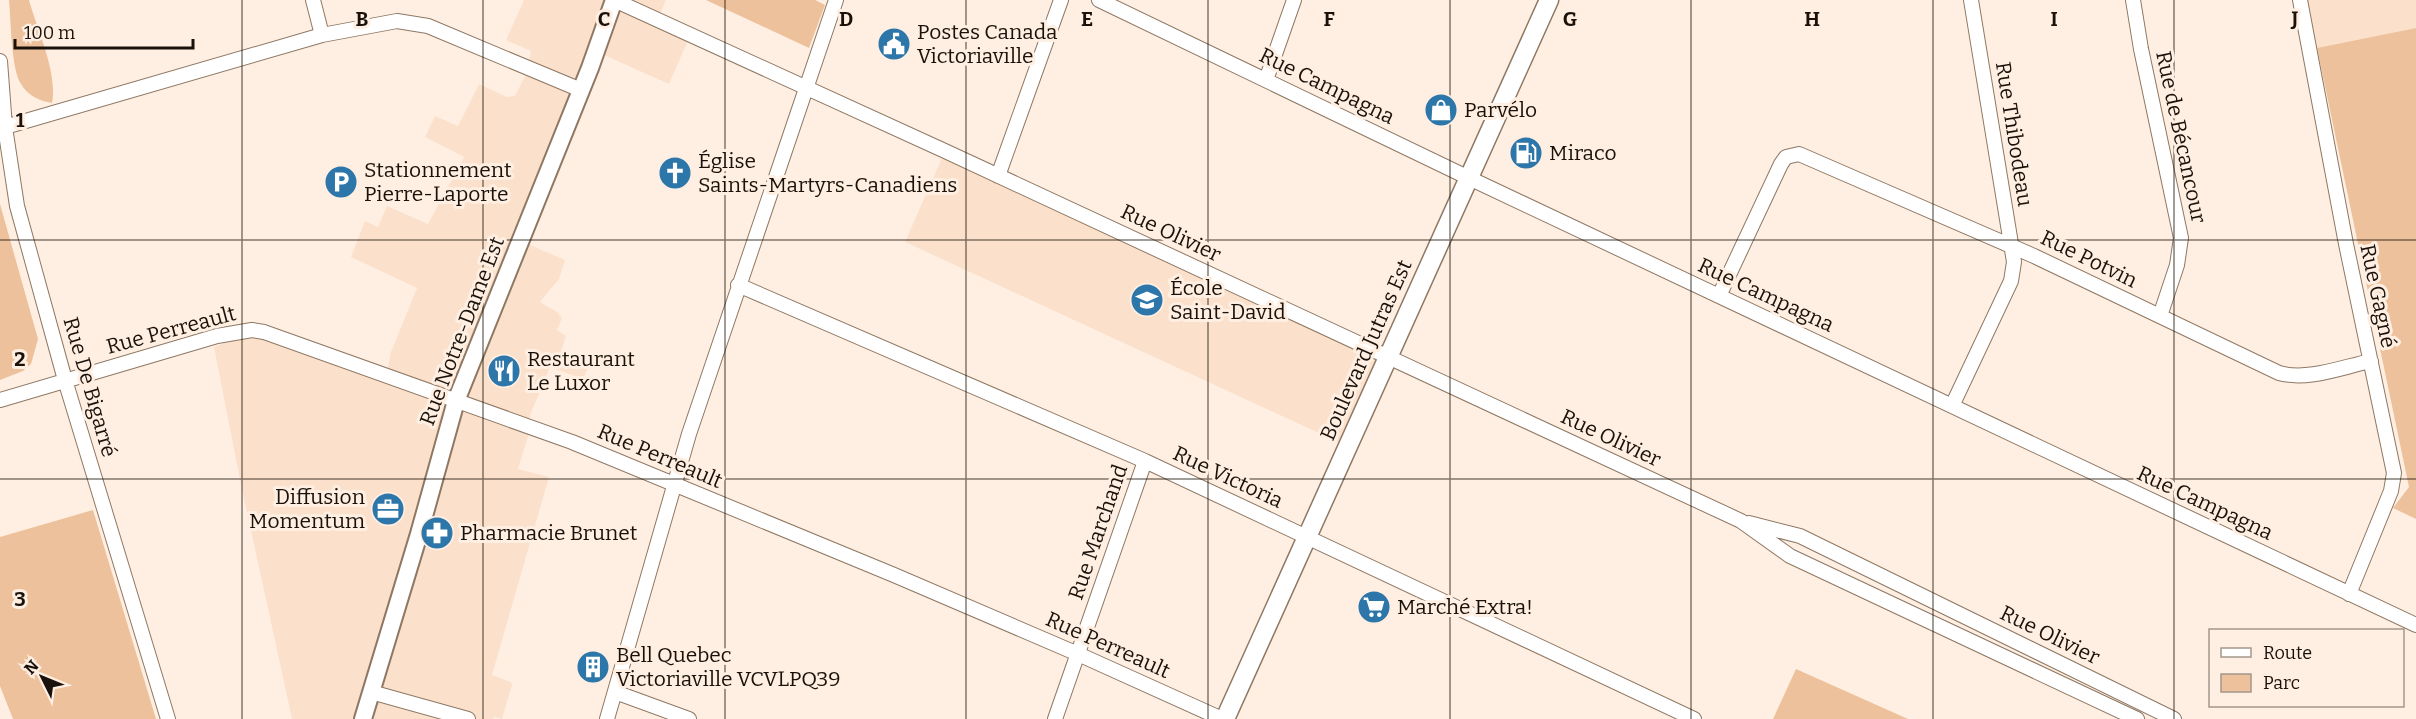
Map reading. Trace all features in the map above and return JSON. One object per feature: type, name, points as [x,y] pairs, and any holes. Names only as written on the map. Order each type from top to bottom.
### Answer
[{"type":"main road","name":"Boulevard Jutras Est","points":[[1224,719],[1548,0]]},
{"type":"street","points":[[313,0],[322,35]]},
{"type":"street","name":"Rue Olivier","points":[[614,0],[1741,521],[1800,537],[2174,719]]},
{"type":"street","name":"Rue Notre-Dame Est","points":[[363,719],[456,401],[581,90],[614,0]]},
{"type":"street","points":[[607,719],[674,484],[738,285],[836,0]]},
{"type":"street","points":[[998,176],[1060,0]]},
{"type":"street","name":"Rue Campagna","points":[[1099,0],[1468,178],[2416,625]]},
{"type":"street","points":[[1266,80],[1294,0]]},
{"type":"street","name":"Rue Thibodeau","points":[[1952,406],[2011,281],[2014,262],[1971,0]]},
{"type":"street","name":"Rue de Bécancour","points":[[2133,0],[2141,49],[2181,238],[2177,265],[2160,316]]},
{"type":"street","name":"Rue Gagné","points":[[2300,0],[2343,233],[2394,473],[2391,491],[2349,594]]},
{"type":"street","points":[[5,127],[322,35],[397,21],[428,26],[581,90]]},
{"type":"street","name":"Rue De Bigarré","points":[[0,61],[5,127],[17,206],[64,380],[168,719]]},
{"type":"street","name":"Rue Potvin","points":[[1719,296],[1781,164],[1786,157],[1799,154],[2010,245],[2279,373],[2293,377],[2371,361]]},
{"type":"street","name":"Rue Victoria","points":[[738,285],[1145,462],[1694,719]]},
{"type":"street","name":"Rue Perreault","points":[[0,400],[217,336],[255,330],[572,442],[1078,654],[1224,719]]},
{"type":"street","name":"Rue Marchand","points":[[1055,719],[1145,462]]},
{"type":"street","name":"Rue Olivier","points":[[1741,521],[1790,556],[2138,719]]},
{"type":"street","points":[[371,692],[468,719]]},
{"type":"street","points":[[615,692],[689,719]]},
{"type":"shaded area","points":[[524,0],[666,0],[657,21],[690,36],[669,84],[597,52],[521,241],[565,260],[559,279],[540,302],[557,312],[562,318],[557,330],[566,336],[561,352],[590,363],[583,379],[550,367],[530,415],[530,430],[518,469],[549,477],[492,675],[511,682],[512,685],[502,719],[494,717],[493,719],[292,719],[240,480],[214,347],[255,330],[386,376],[391,352],[417,288],[351,257],[365,221],[378,227],[387,206],[428,224],[464,157],[425,137],[435,116],[458,126],[479,84],[507,97],[515,96],[526,74],[531,51],[506,40]]},
{"type":"shaded area","points":[[2306,0],[2416,0],[2416,28],[2317,48]]},
{"type":"shaded area","name":"École Saint-David","points":[[945,151],[1388,357],[1347,446],[905,242]]},
{"type":"green space","points":[[9,0],[29,0],[46,51],[52,78],[52,103],[31,95],[18,77],[13,56]]},
{"type":"green space","points":[[706,0],[815,0],[825,5],[809,48]]},
{"type":"green space","points":[[2416,28],[2416,519],[2393,508],[2409,487],[2317,48]]},
{"type":"green space","points":[[0,204],[38,339],[31,364],[23,371],[0,380]]},
{"type":"green space","points":[[93,510],[156,719],[13,719],[0,686],[0,537]]},
{"type":"green space","points":[[1796,669],[1908,719],[1773,719]]},
{"type":"place","name":"Postes Canada Victoriaville","points":[[894,44]]},
{"type":"place","name":"Parvélo","points":[[1441,110]]},
{"type":"place","name":"Miraco","points":[[1526,153]]},
{"type":"place","name":"Église Saints-Martyrs-Canadiens","points":[[675,173]]},
{"type":"place","name":"Stationnement Pierre-Laporte","points":[[341,182]]},
{"type":"place","name":"École Saint-David","points":[[1147,300]]},
{"type":"place","name":"Restaurant Le Luxor","points":[[504,371]]},
{"type":"place","name":"Diffusion Momentum","points":[[388,509]]},
{"type":"place","name":"Pharmacie Brunet","points":[[437,533]]},
{"type":"place","name":"Marché Extra!","points":[[1374,607]]},
{"type":"place","name":"Bell Quebec Victoriaville VCVLPQ39","points":[[593,667]]}]
